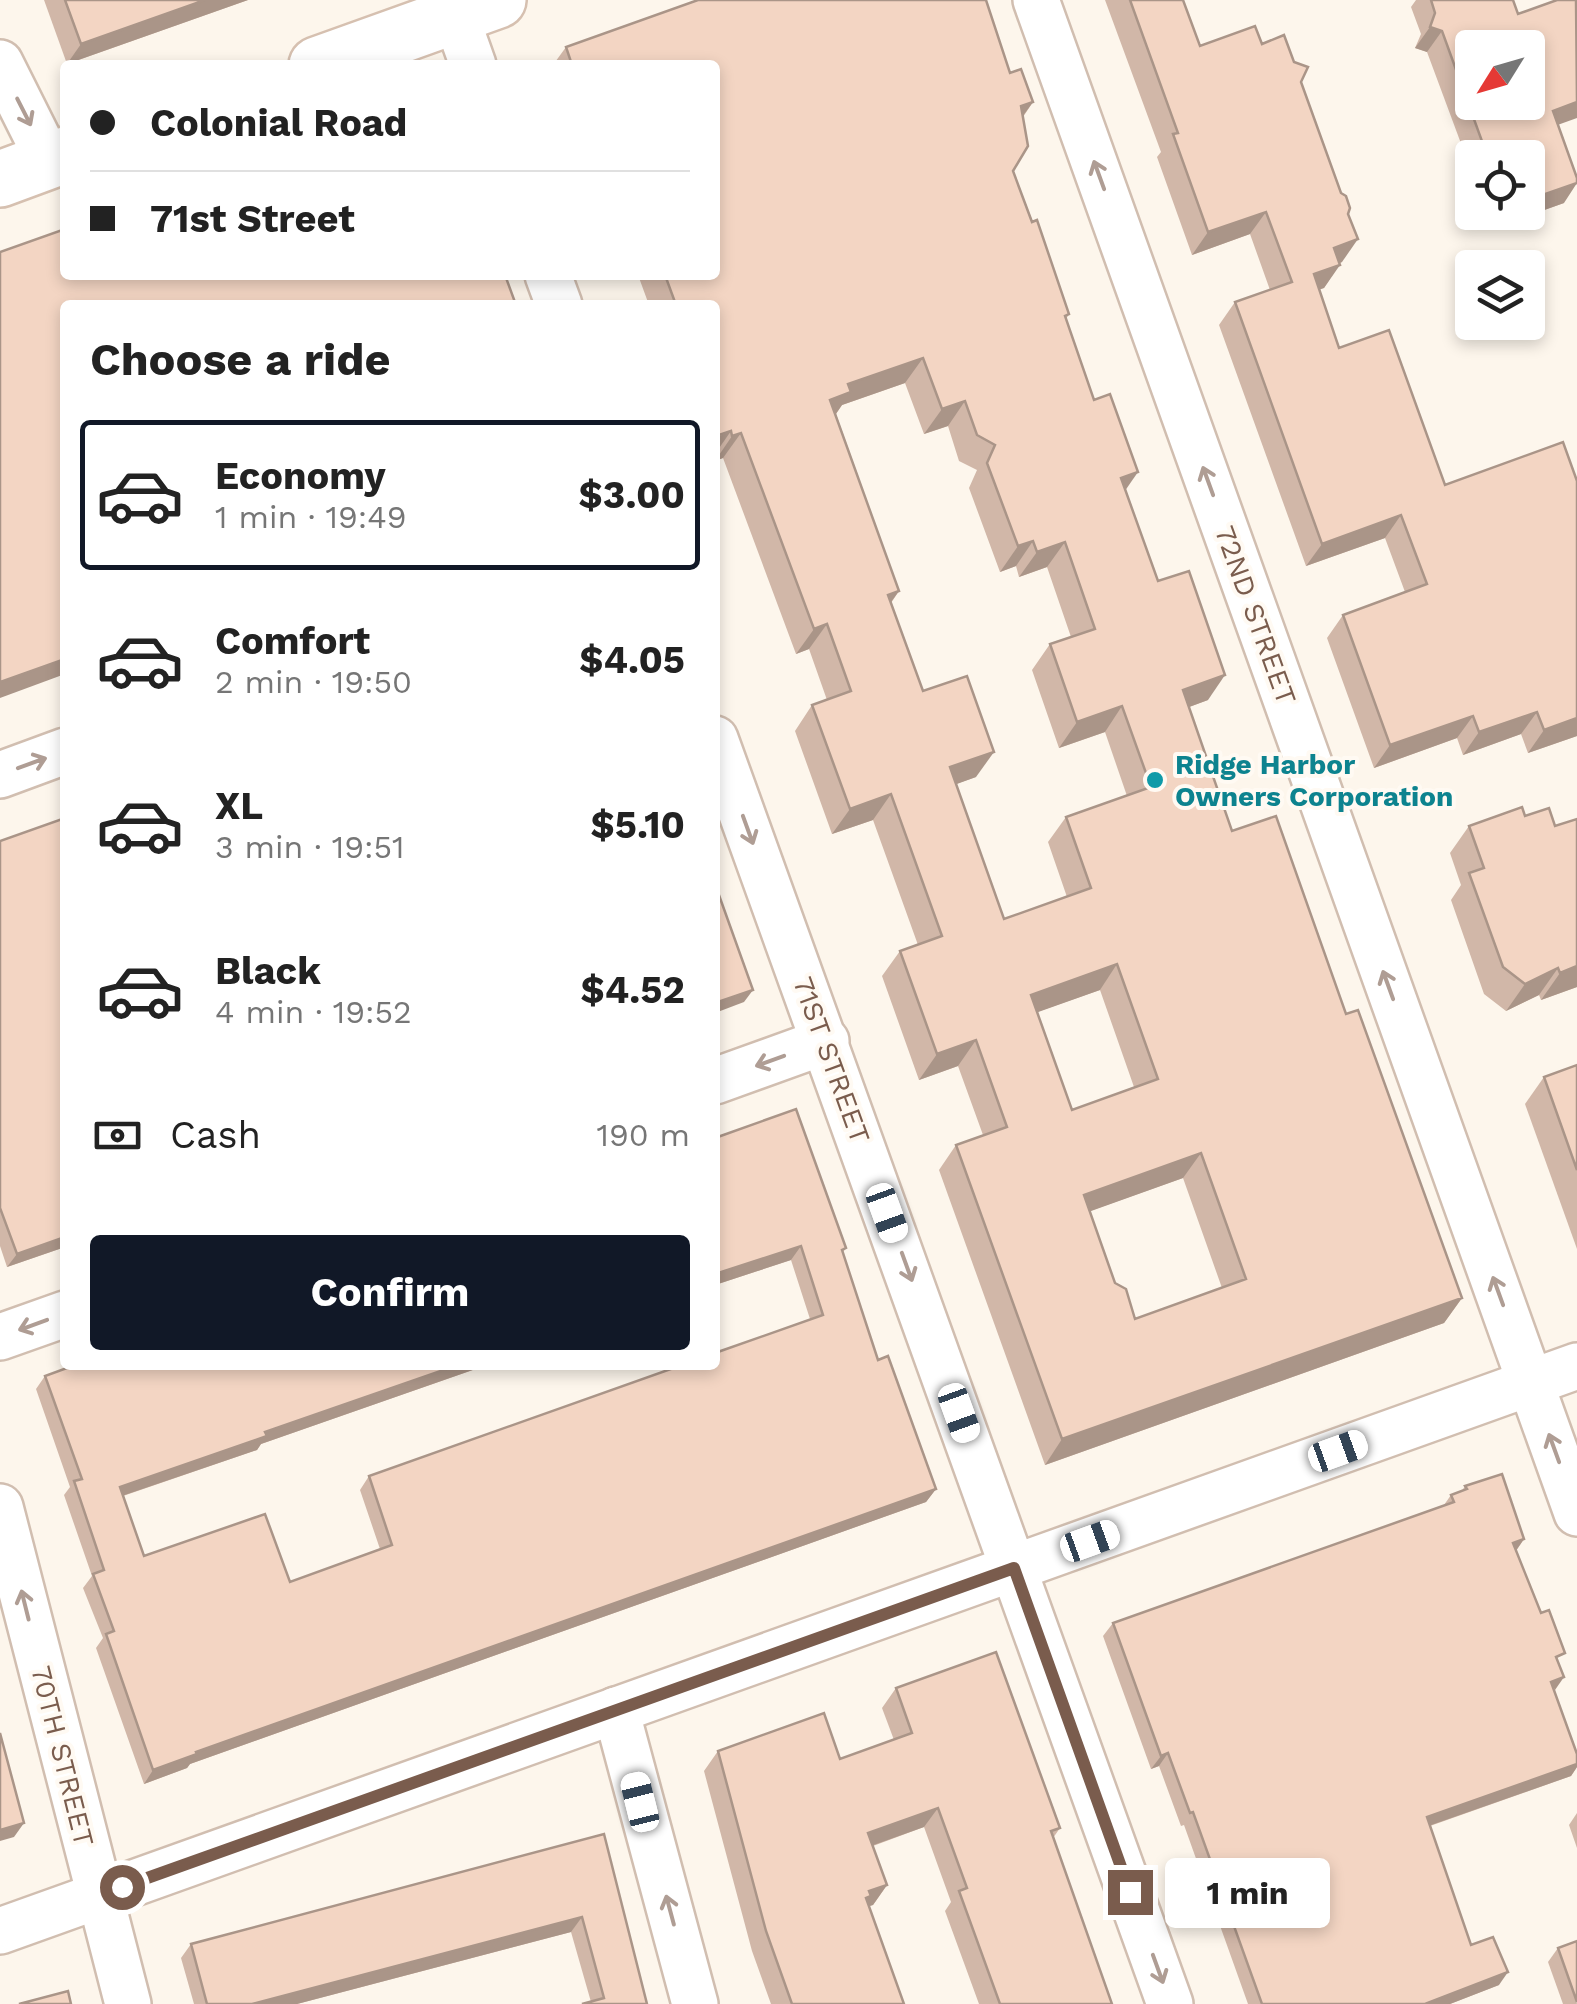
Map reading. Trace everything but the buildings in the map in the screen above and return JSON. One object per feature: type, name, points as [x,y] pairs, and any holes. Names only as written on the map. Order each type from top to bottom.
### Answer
[{"type":"street","name":"72ND STREET","points":[[1036,0],[1577,1513]]},
{"type":"street","points":[[334,60],[469,20]]},
{"type":"street","points":[[0,63],[38,165]]},
{"type":"street","name":"71ST STREET","points":[[720,752],[1170,2004]]},
{"type":"street","points":[[0,775],[60,754]]},
{"type":"street","points":[[720,1079],[826,1041]]},
{"type":"street","points":[[0,1337],[60,1316]]},
{"type":"street","points":[[0,1930],[1577,1366]]},
{"type":"street","name":"70TH STREET","points":[[0,1507],[128,2004]]},
{"type":"street","points":[[616,1710],[695,2004]]},
{"type":"place","name":"Ridge Harbor Owners Corporation","points":[[1155,780]]},
{"type":"route","points":[[122,1887],[1014,1568],[1130,1892]]}]
